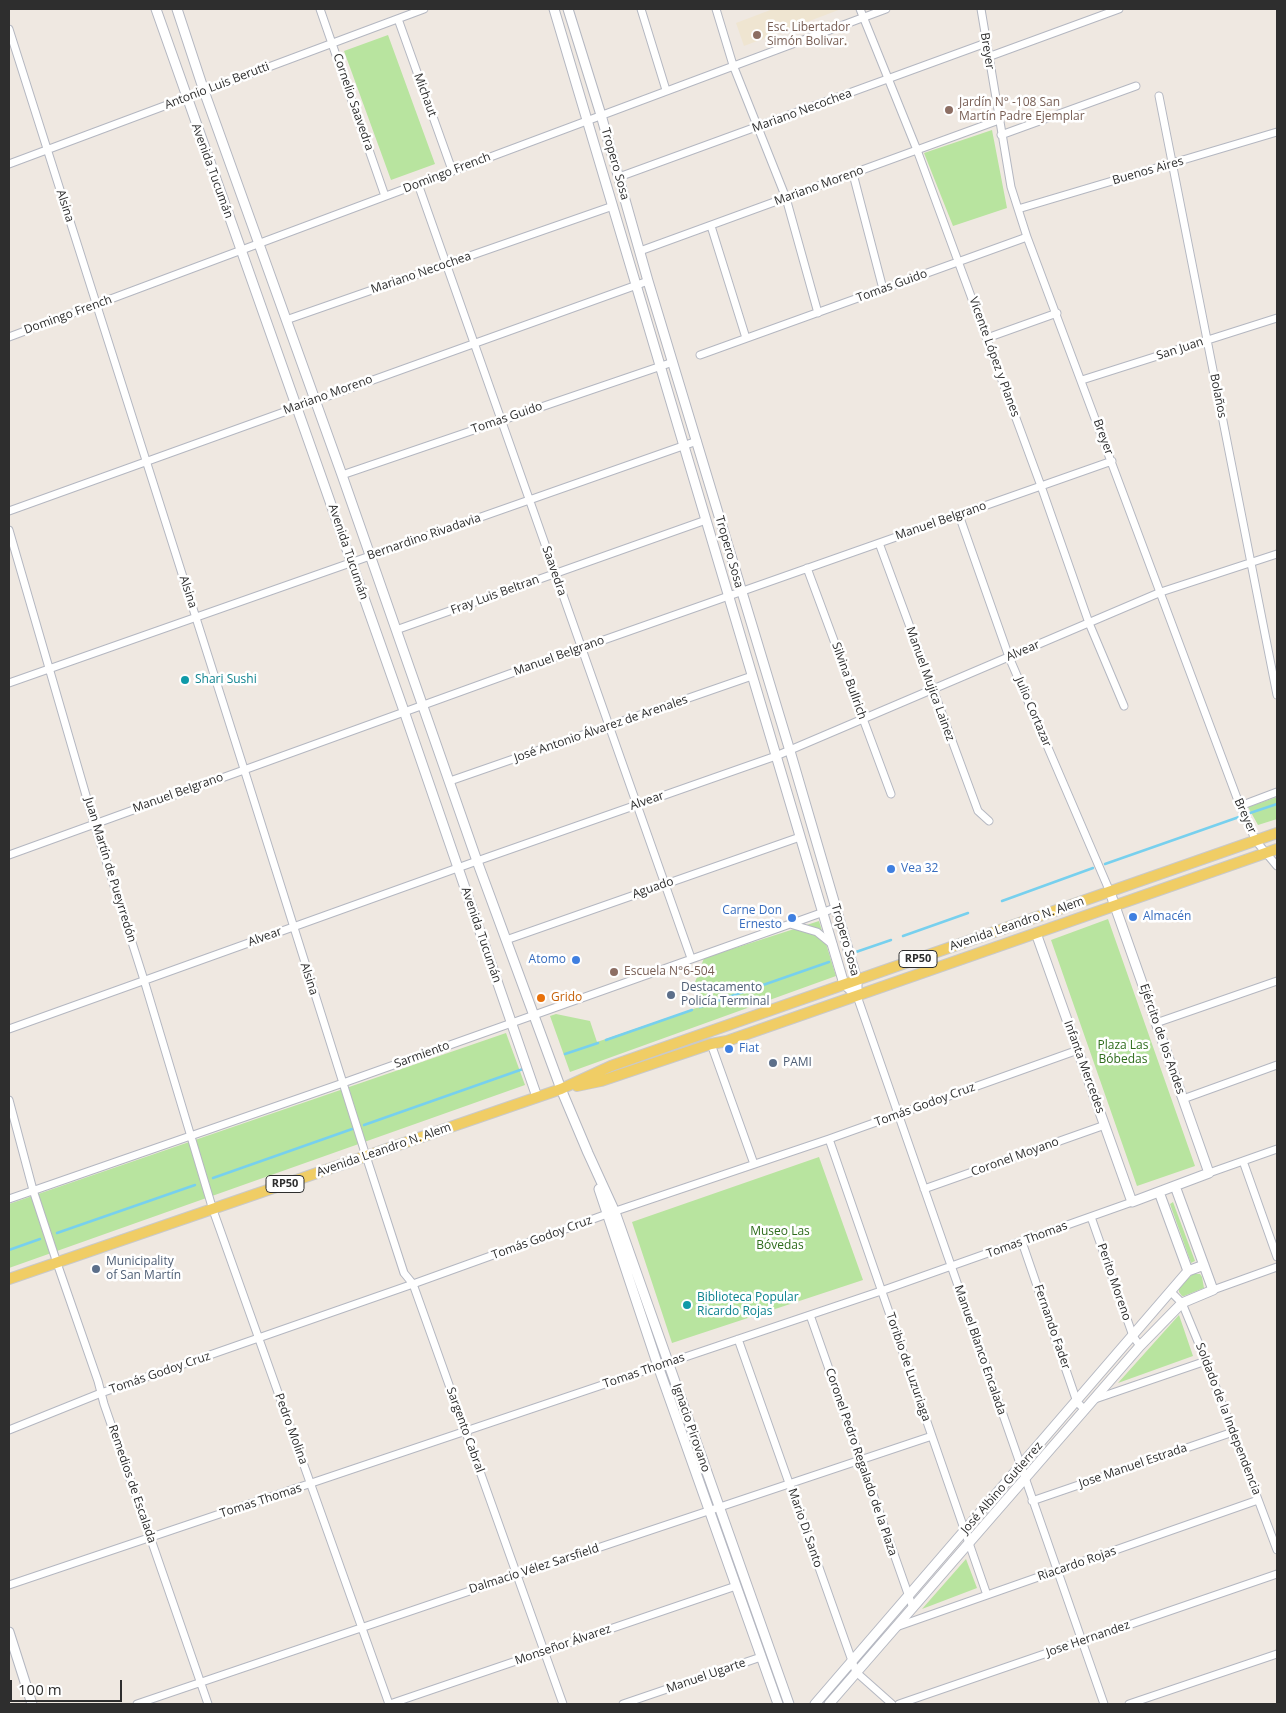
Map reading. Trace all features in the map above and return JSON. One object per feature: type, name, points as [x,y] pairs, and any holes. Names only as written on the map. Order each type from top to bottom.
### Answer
[{"type":"main road","name":"Avenida Leandro N. Alem","points":[[9,1279],[561,1089],[610,1066],[1277,833]]},
{"type":"main road","name":"Avenida Leandro N. Alem","points":[[561,1089],[601,1081],[711,1044],[727,1041],[1277,849]]},
{"type":"street","name":"Avenida Tucumán","points":[[156,9],[404,711],[537,1097]]},
{"type":"street","name":"Avenida Tucumán","points":[[177,9],[204,91],[342,475],[477,861],[561,1089]]},
{"type":"street","name":"Cornelio Saavedra","points":[[320,9],[385,196]]},
{"type":"street","name":"Antonio Luis Berutti","points":[[9,164],[424,9]]},
{"type":"street","name":"Tropero Sosa","points":[[554,9],[844,984],[857,996]]},
{"type":"street","name":"Tropero Sosa","points":[[568,9],[601,114],[648,280],[790,751],[857,980],[857,996]]},
{"type":"street","points":[[641,9],[666,90]]},
{"type":"street","points":[[716,9],[733,65],[786,198],[818,313]]},
{"type":"street","name":"Vicente López y Planes","points":[[860,9],[917,150],[1041,486],[1089,623],[1124,706]]},
{"type":"street","name":"Domingo French","points":[[9,337],[886,9]]},
{"type":"street","name":"Breyer","points":[[981,9],[998,120],[1011,187],[1027,237],[1240,806],[1256,840],[1277,866]]},
{"type":"street","points":[[988,57],[1118,9]]},
{"type":"street","name":"Michaut","points":[[398,19],[452,170]]},
{"type":"street","name":"Alsina","points":[[9,29],[366,1156]]},
{"type":"street","name":"Mariano Necochea","points":[[619,177],[986,43]]},
{"type":"street","points":[[1001,135],[1136,86]]},
{"type":"street","name":"Bolaños","points":[[1159,96],[1277,695]]},
{"type":"street","name":"Mariano Moreno","points":[[640,251],[998,120]]},
{"type":"street","name":"Buenos Aires","points":[[1018,210],[1277,132]]},
{"type":"street","points":[[852,174],[883,289]]},
{"type":"street","name":"Saavedra","points":[[418,184],[691,958]]},
{"type":"street","name":"Mariano Necochea","points":[[286,320],[614,206]]},
{"type":"street","points":[[711,226],[746,338]]},
{"type":"street","name":"Tomas Guido","points":[[700,355],[1027,237]]},
{"type":"street","name":"Mariano Moreno","points":[[9,510],[648,280]]},
{"type":"street","points":[[987,338],[1057,313]]},
{"type":"street","name":"San Juan","points":[[1082,380],[1277,318]]},
{"type":"street","name":"Tomas Guido","points":[[342,475],[673,362]]},
{"type":"street","name":"Bernardino Rivadavia","points":[[9,683],[697,441]]},
{"type":"street","name":"Manuel Belgrano","points":[[9,855],[404,711],[1112,461]]},
{"type":"street","name":"Julio Cortazar","points":[[959,515],[1009,657],[1116,905]]},
{"type":"street","name":"Fray Luis Beltran","points":[[396,630],[706,520]]},
{"type":"street","name":"Juan Martín de Pueyrredón","points":[[9,530],[94,823],[144,980],[213,1210]]},
{"type":"street","name":"Manuel Mujica Lainez","points":[[878,543],[978,811],[989,821]]},
{"type":"street","name":"Alvear","points":[[9,1029],[790,751],[1161,592],[1277,554]]},
{"type":"street","name":"Silvina Bullrich","points":[[807,568],[891,794]]},
{"type":"street","name":"José Antonio Álvarez de Arenales","points":[[450,782],[752,676]]},
{"type":"street","points":[[1240,806],[1277,792]]},
{"type":"street","name":"Aguado","points":[[506,940],[800,837]]},
{"type":"street","name":"Ejército de los Andes","points":[[1116,905],[1209,1173]]},
{"type":"street","name":"Sarmiento","points":[[9,1199],[343,1083],[835,908]]},
{"type":"street","points":[[790,924],[817,932],[833,945]]},
{"type":"street","name":"Infanta Mercedes","points":[[1036,933],[1132,1202]]},
{"type":"street","points":[[1156,1023],[1277,981]]},
{"type":"street","name":"Manuel Blanco Encalada","points":[[857,996],[1104,1704]]},
{"type":"street","points":[[711,1044],[754,1164]]},
{"type":"street","name":"Tomás Godoy Cruz","points":[[9,1430],[101,1394],[258,1338],[1078,1050]]},
{"type":"street","points":[[1183,1098],[1277,1065]]},
{"type":"street","name":"Ignacio Pirovano","points":[[561,1089],[588,1153],[668,1362],[789,1704]]},
{"type":"street","name":"Remedios de Escalada","points":[[9,1100],[57,1263],[208,1704]]},
{"type":"street","name":"Coronel Moyano","points":[[924,1189],[1105,1124]]},
{"type":"street","name":"Toribio de Luzuriaga","points":[[828,1139],[987,1595]]},
{"type":"street","name":"Tomas Thomas","points":[[9,1585],[951,1267],[1277,1148]]},
{"type":"street","name":"Sargento Cabral","points":[[366,1156],[404,1273],[414,1284],[563,1704]]},
{"type":"street","points":[[1243,1161],[1277,1257]]},
{"type":"street","points":[[1175,1186],[1213,1290]]},
{"type":"street","points":[[1159,1192],[1188,1271],[1204,1265]]},
{"type":"street","name":"Pedro Molina","points":[[213,1210],[389,1704]]},
{"type":"street","name":"Ignacio Pirovano","points":[[611,1213],[658,1366],[778,1704]]},
{"type":"street","name":"Perito Moreno","points":[[1091,1216],[1133,1336],[1140,1346]]},
{"type":"street","name":"Fernando Fader","points":[[1022,1242],[1077,1402],[1085,1410]]},
{"type":"street","points":[[1182,1303],[1277,1268]]},
{"type":"street","name":"José Albino Gutierrez","points":[[815,1704],[1188,1271]]},
{"type":"street","name":"Soldado de la Independencia","points":[[1171,1292],[1182,1303],[1206,1361],[1276,1546]]},
{"type":"street","name":"José Albino Gutierrez","points":[[829,1704],[1140,1346],[1182,1303]]},
{"type":"street","name":"Coronel Pedro Regalado de la Plaza","points":[[810,1315],[913,1608]]},
{"type":"street","name":"Mario Di Santo","points":[[738,1339],[856,1672],[892,1704]]},
{"type":"street","points":[[1095,1399],[1206,1361]]},
{"type":"street","name":"Jose Manuel Estrada","points":[[1032,1501],[1233,1432]]},
{"type":"street","name":"Dalmacio Vélez Sarsfield","points":[[137,1704],[932,1436]]},
{"type":"street","name":"Riacardo Rojas","points":[[896,1627],[1258,1500]]},
{"type":"street","name":"Jose Hernandez","points":[[899,1704],[1277,1574]]},
{"type":"street","name":"Monseñor Álvarez","points":[[389,1704],[736,1586]]},
{"type":"street","points":[[9,1632],[32,1704]]},
{"type":"street","points":[[1129,1704],[1277,1654]]},
{"type":"street","name":"Manuel Ugarte","points":[[623,1704],[761,1657]]},
{"type":"shaded area","name":"Esc. Libertador Simón Bolivar.","points":[[773,9],[841,9],[744,46],[736,23]]},
{"type":"green space","points":[[388,35],[435,164],[391,180],[344,51]]},
{"type":"green space","points":[[992,130],[1007,208],[953,226],[924,153]]},
{"type":"green space","points":[[1277,797],[1277,819],[1258,825],[1248,807]]},
{"type":"green space","name":"Plaza Las Bóbedas","points":[[1108,919],[1195,1166],[1137,1186],[1051,940]]},
{"type":"green space","points":[[819,921],[836,976],[570,1072],[550,1016],[556,1014],[590,1021],[597,1042],[702,1006],[694,985],[704,958]]},
{"type":"green space","points":[[506,1033],[525,1085],[9,1268],[9,1204]]},
{"type":"green space","name":"Museo Las Bóvedas","points":[[819,1157],[863,1280],[672,1343],[632,1222]]},
{"type":"green space","points":[[1173,1202],[1195,1261],[1191,1263],[1170,1204]]},
{"type":"green space","points":[[1193,1274],[1200,1274],[1204,1288],[1182,1296],[1179,1288]]},
{"type":"green space","points":[[1179,1315],[1193,1356],[1118,1383]]},
{"type":"green space","points":[[966,1559],[977,1588],[922,1609]]},
{"type":"waterway","points":[[1250,813],[1277,804]]},
{"type":"waterway","points":[[1105,864],[1239,817]]},
{"type":"waterway","points":[[1002,901],[1093,868]]},
{"type":"waterway","points":[[903,936],[968,913]]},
{"type":"waterway","points":[[853,953],[891,940]]},
{"type":"waterway","points":[[700,1007],[829,962]]},
{"type":"waterway","points":[[606,1040],[692,1010]]},
{"type":"waterway","points":[[565,1054],[598,1043]]},
{"type":"waterway","points":[[364,1125],[523,1069]]},
{"type":"waterway","points":[[213,1178],[355,1128]]},
{"type":"waterway","points":[[57,1233],[195,1185]]},
{"type":"waterway","points":[[9,1250],[40,1239]]},
{"type":"place","name":"Esc. Libertador Simón Bolivar.","points":[[757,35]]},
{"type":"place","name":"Jardín N° -108 San Martín Padre Ejemplar","points":[[949,110]]},
{"type":"place","name":"Shari Sushi","points":[[185,680]]},
{"type":"place","name":"Vea 32","points":[[891,869]]},
{"type":"place","name":"Almacén","points":[[1133,917]]},
{"type":"place","name":"Carne Don Ernesto","points":[[792,918]]},
{"type":"place","name":"Atomo","points":[[576,960]]},
{"type":"place","name":"Escuela N°6-504","points":[[614,972]]},
{"type":"place","name":"Destacamento Policía Terminal","points":[[671,995]]},
{"type":"place","name":"Grido","points":[[541,998]]},
{"type":"place","name":"Fiat","points":[[729,1049]]},
{"type":"place","name":"PAMI","points":[[773,1063]]},
{"type":"place","name":"Municipality of San Martín","points":[[96,1269]]},
{"type":"place","name":"Biblioteca Popular Ricardo Rojas","points":[[687,1305]]}]
